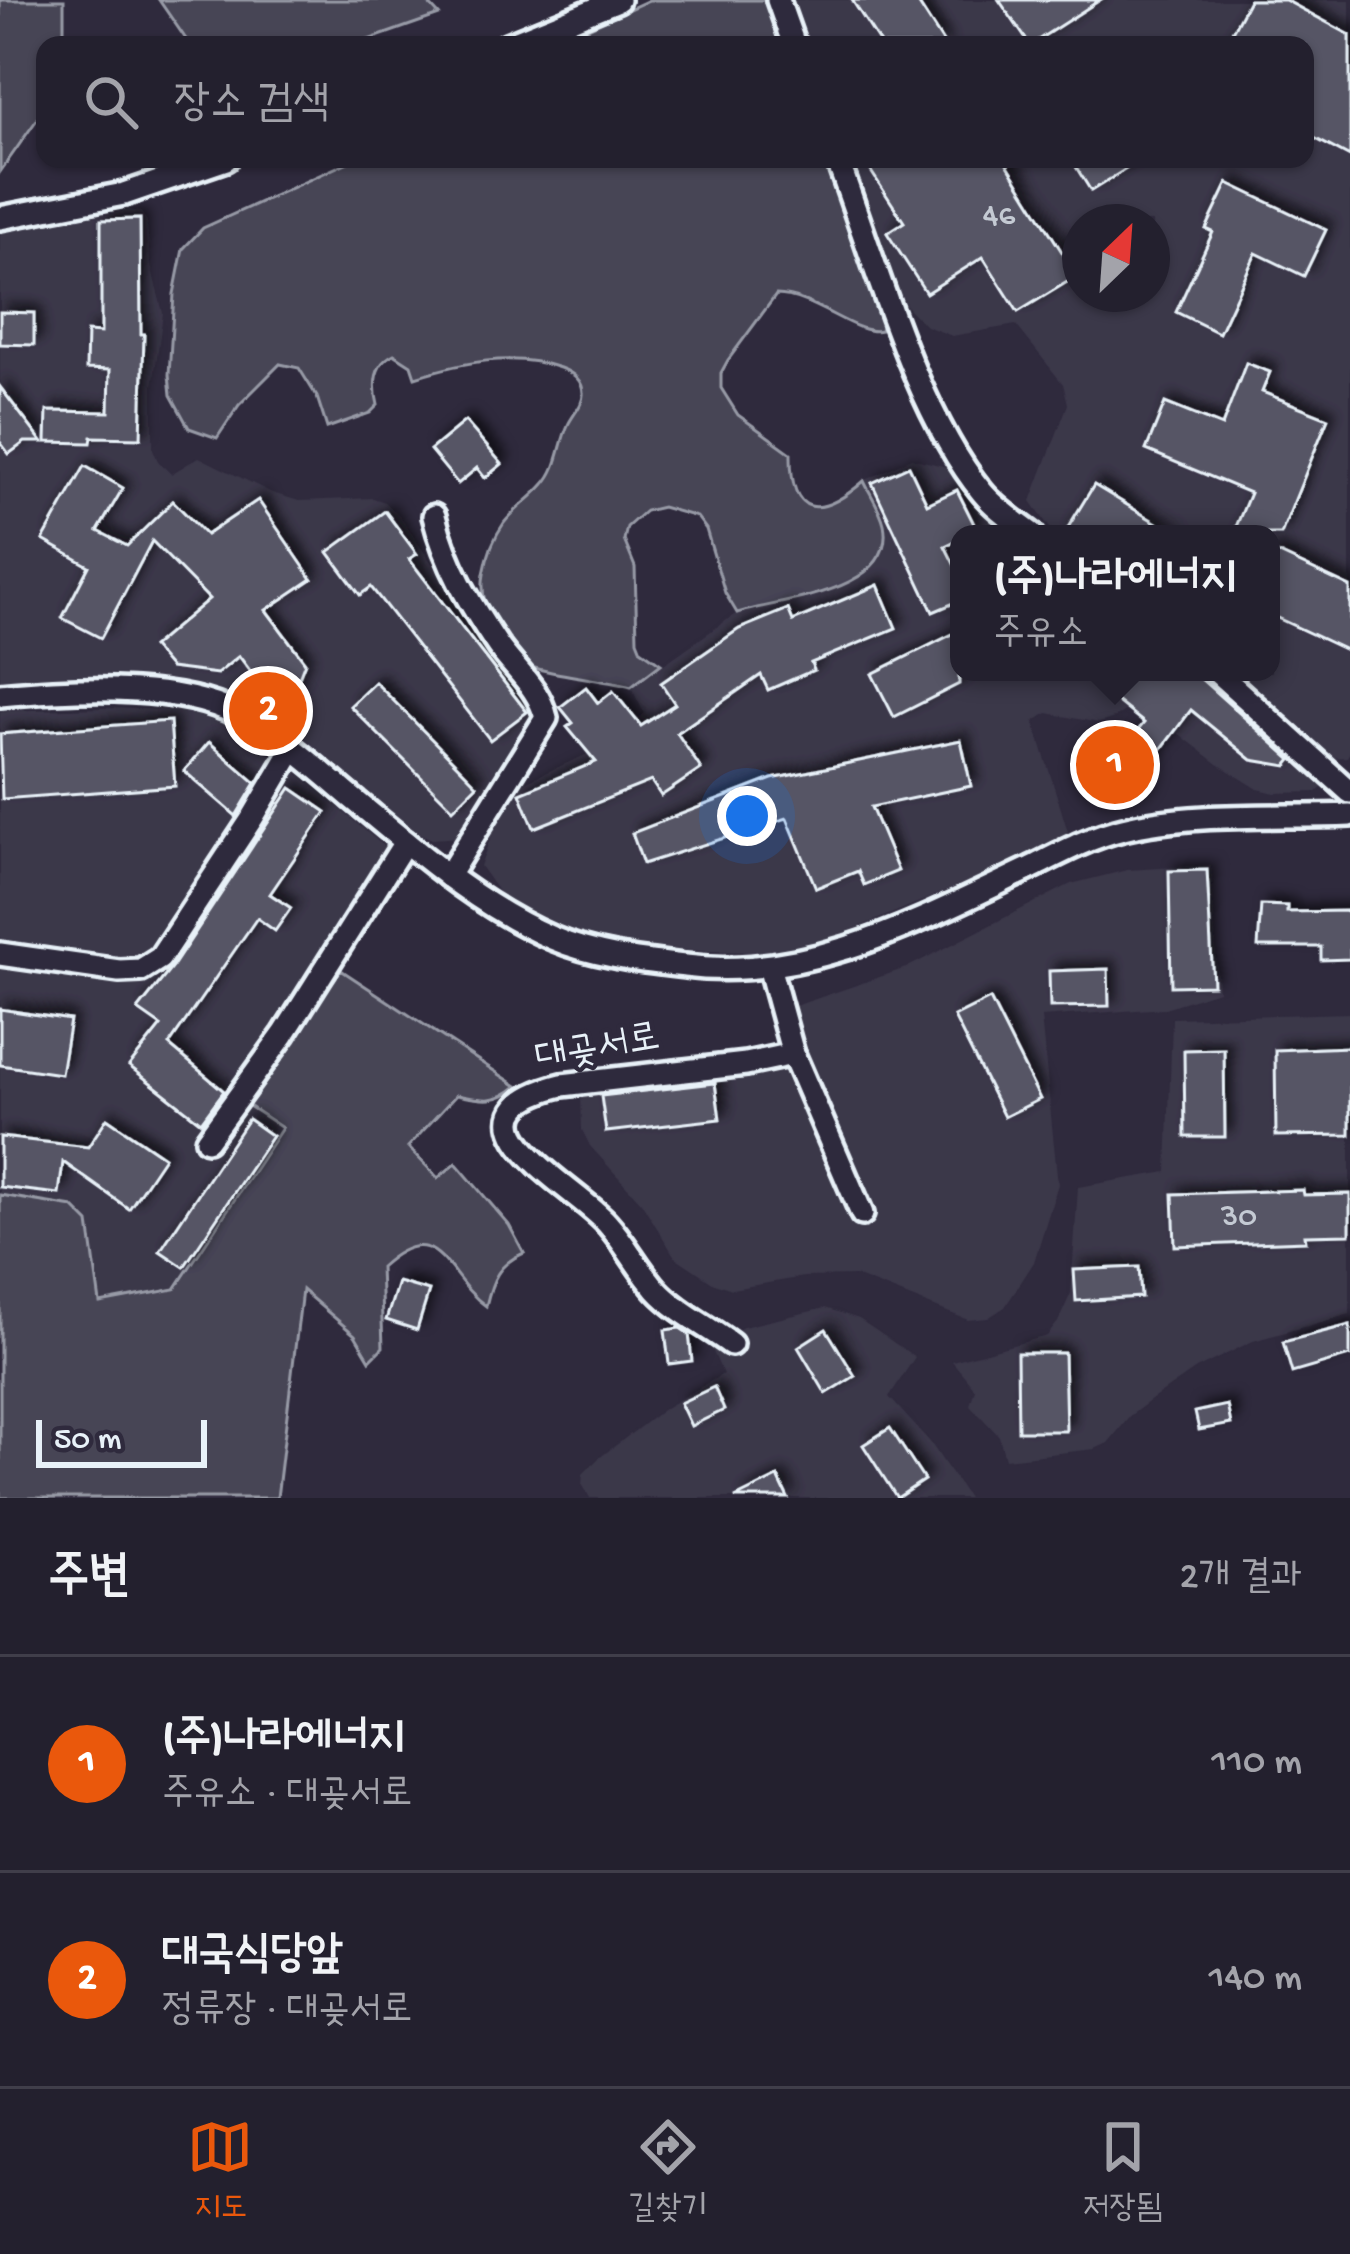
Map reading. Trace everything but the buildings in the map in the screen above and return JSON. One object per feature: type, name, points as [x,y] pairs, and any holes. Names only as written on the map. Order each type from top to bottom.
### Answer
[{"type":"street","points":[[529,36],[618,0]]},
{"type":"street","points":[[778,0],[791,36]]},
{"type":"street","points":[[0,218],[124,194],[200,168]]},
{"type":"street","points":[[840,168],[921,386],[979,489],[1020,525]]},
{"type":"street","points":[[434,516],[445,558],[460,587],[529,683],[546,718],[448,876]]},
{"type":"street","points":[[1227,681],[1348,786]]},
{"type":"street","name":"대곶서로","points":[[0,695],[172,695],[223,707],[274,733],[405,842],[501,913],[556,940],[621,958],[694,968],[806,961],[881,937],[1081,843],[1125,828],[1350,815]]},
{"type":"street","points":[[0,954],[118,971],[142,970],[160,958],[253,818],[293,748]]},
{"type":"street","points":[[207,1141],[284,1034],[405,842]]},
{"type":"street","points":[[769,966],[793,1054],[862,1214]]},
{"type":"street","name":"대곶서로","points":[[731,1344],[669,1302],[608,1224],[575,1192],[531,1162],[516,1142],[516,1106],[532,1092],[562,1084],[793,1054]]},
{"type":"shaded area","points":[[0,0],[64,0],[61,36],[36,36],[36,121],[0,172]]},
{"type":"shaded area","points":[[159,0],[425,0],[439,15],[380,36],[184,36]]},
{"type":"shaded area","points":[[649,0],[770,0],[784,36],[571,36]]},
{"type":"shaded area","points":[[791,0],[1350,0],[1347,757],[1332,758],[1242,681],[1280,681],[1280,525],[1048,525],[1031,501],[1068,404],[1063,384],[1016,325],[952,336],[926,326],[907,307],[850,168],[1314,168],[1314,36],[803,36]]},
{"type":"shaded area","points":[[335,168],[832,168],[884,319],[881,330],[871,331],[805,301],[776,295],[728,360],[721,373],[721,388],[738,415],[791,453],[792,475],[802,501],[811,506],[834,502],[864,481],[884,524],[883,547],[873,565],[854,579],[805,597],[737,613],[725,593],[706,529],[697,517],[662,507],[645,511],[627,527],[624,540],[635,567],[637,640],[641,650],[661,664],[631,687],[530,667],[506,645],[492,623],[484,598],[484,574],[500,529],[553,471],[583,397],[581,384],[560,368],[524,360],[468,364],[415,377],[411,365],[394,354],[376,376],[378,405],[370,413],[327,428],[317,397],[299,368],[280,364],[239,405],[217,438],[189,428],[171,395],[174,294],[183,249],[203,228]]},
{"type":"shaded area","points":[[128,210],[141,212],[147,221],[150,262],[163,313],[153,386],[153,449],[158,461],[171,474],[199,457],[299,501],[373,498],[385,502],[532,701],[535,715],[530,728],[462,837],[432,839],[416,832],[300,734],[228,695],[190,684],[0,685],[0,231]]},
{"type":"shaded area","points":[[911,458],[955,469],[987,513],[1004,525],[950,525],[950,681],[1217,681],[1324,774],[1323,787],[1317,792],[1258,789],[1138,702],[1099,723],[1047,713],[1034,722],[1069,835],[845,933],[799,947],[754,952],[646,950],[599,941],[542,921],[502,897],[480,866],[494,828],[520,784],[599,749],[644,713],[631,687],[737,613],[839,588],[885,525],[864,481]]},
{"type":"shaded area","points":[[173,710],[234,729],[300,775],[407,866],[247,1103],[283,1128],[175,1289],[100,1304],[90,1223],[82,1214],[73,1207],[0,1195],[0,711]]},
{"type":"shaded area","points":[[1211,865],[1218,991],[1165,1008],[1041,1017],[1058,1184],[1034,1262],[1005,1307],[988,1318],[968,1320],[855,1276],[804,1277],[732,1289],[714,1283],[675,1257],[641,1202],[590,1146],[582,1130],[581,1094],[782,1069],[807,1051],[795,1006],[906,968],[1071,884],[1127,870]]},
{"type":"shaded area","points":[[341,970],[517,1086],[488,1099],[456,1095],[408,1147],[438,1178],[456,1163],[509,1225],[524,1253],[497,1274],[486,1306],[429,1248],[400,1252],[380,1267],[383,1347],[370,1360],[355,1335],[302,1290],[277,1498],[0,1498],[0,1195],[73,1207],[89,1223],[100,1303],[175,1289],[282,1128],[246,1104]]},
{"type":"shaded area","points":[[1350,1013],[1350,1314],[1253,1341],[1196,1369],[1131,1415],[1108,1443],[1095,1449],[1005,1459],[999,1436],[970,1405],[975,1389],[952,1361],[1047,1336],[1058,1322],[1071,1293],[1078,1187],[1167,1172],[1172,1018]]},
{"type":"shaded area","points":[[825,1308],[859,1319],[915,1357],[889,1397],[930,1442],[968,1498],[590,1498],[582,1484],[583,1474],[599,1458],[665,1408],[723,1374],[710,1345],[743,1327]]},
{"type":"place","name":"대국식당앞","points":[[268,711]]},
{"type":"place","name":"(주)나라에너지","points":[[1115,765]]}]
